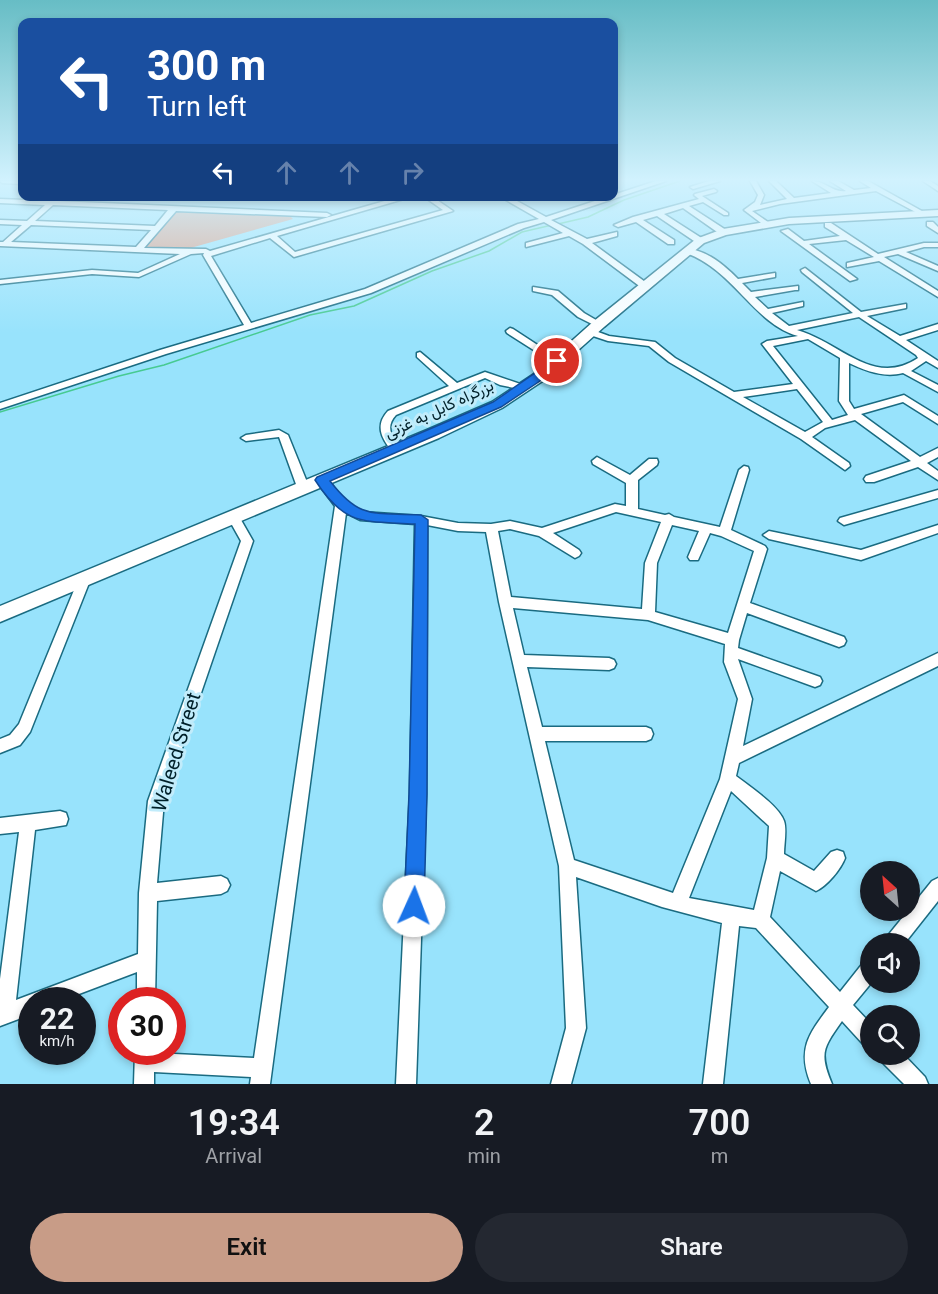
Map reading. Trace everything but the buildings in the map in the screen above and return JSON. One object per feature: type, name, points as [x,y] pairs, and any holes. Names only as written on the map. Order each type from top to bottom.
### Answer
[{"type":"highway","name":"بزرگراه کابل به غزنی","points":[[0,614],[497,405],[557,361],[694,246],[723,232]]},
{"type":"street","points":[[3,244],[18,232]]},
{"type":"street","points":[[138,250],[154,232]]},
{"type":"street","points":[[206,253],[213,246],[266,232]]},
{"type":"street","points":[[3,244],[206,253],[284,232]]},
{"type":"street","points":[[272,235],[294,255],[376,232]]},
{"type":"street","points":[[0,406],[248,325],[368,291],[447,256],[516,232]]},
{"type":"street","points":[[529,244],[569,232],[645,286]]},
{"type":"street","points":[[655,232],[671,242]]},
{"type":"street","points":[[678,232],[765,312],[787,329],[810,336],[844,358],[882,371],[907,372],[938,389]]},
{"type":"street","points":[[786,232],[803,243],[821,272],[859,314],[937,364]]},
{"type":"street","points":[[840,232],[938,295]]},
{"type":"street","points":[[586,242],[614,234]]},
{"type":"street","points":[[803,243],[849,237]]},
{"type":"street","points":[[850,265],[898,250],[938,244]]},
{"type":"street","points":[[898,250],[938,269]]},
{"type":"street","points":[[0,282],[92,272],[139,275],[191,252]]},
{"type":"street","points":[[206,253],[248,325]]},
{"type":"street","points":[[821,272],[853,279]]},
{"type":"street","points":[[735,282],[772,275]]},
{"type":"street","points":[[749,295],[795,288]]},
{"type":"street","points":[[536,289],[555,293],[608,338],[652,344],[672,360],[806,437],[845,466]]},
{"type":"street","points":[[765,312],[800,304]]},
{"type":"street","points":[[787,329],[903,306]]},
{"type":"street","points":[[897,340],[938,327]]},
{"type":"street","points":[[510,331],[557,361]]},
{"type":"street","points":[[810,336],[766,344],[830,424]]},
{"type":"street","points":[[907,372],[923,359],[920,354]]},
{"type":"street","points":[[420,355],[455,386]]},
{"type":"street","points":[[844,358],[844,401],[855,415],[938,476]]},
{"type":"street","points":[[396,449],[385,437],[384,427],[388,415],[485,375],[503,383],[524,387]]},
{"type":"street","points":[[734,395],[798,386]]},
{"type":"street","points":[[806,437],[821,426],[904,398],[938,421]]},
{"type":"street","points":[[246,438],[279,433],[283,435],[303,487]]},
{"type":"street","points":[[870,479],[920,462],[938,452]]},
{"type":"street","points":[[597,461],[632,481]]},
{"type":"street","points":[[622,510],[632,481],[653,462]]},
{"type":"street","points":[[724,532],[744,470]]},
{"type":"street","points":[[322,480],[341,505],[360,516],[421,520],[458,527],[491,528],[510,525],[542,532],[575,553]]},
{"type":"street","points":[[844,521],[938,494]]},
{"type":"street","points":[[186,1064],[262,1076],[341,505]]},
{"type":"street","points":[[542,532],[622,510],[669,518],[724,532],[761,549],[731,646],[731,662],[745,699],[734,758],[728,779],[678,903]]},
{"type":"street","name":"Waleed Street","points":[[147,987],[148,893],[156,801],[247,541],[233,516]]},
{"type":"street","points":[[648,615],[651,563],[669,518]]},
{"type":"street","points":[[406,1084],[418,794],[421,520]]},
{"type":"street","points":[[491,528],[505,602],[567,866],[576,1028],[561,1084]]},
{"type":"street","points":[[694,557],[706,528]]},
{"type":"street","points":[[769,535],[861,555],[938,530]]},
{"type":"street","points":[[0,746],[20,737],[25,728],[85,578]]},
{"type":"street","points":[[505,602],[648,615],[815,681]]},
{"type":"street","points":[[743,606],[838,640]]},
{"type":"street","points":[[734,758],[938,659]]},
{"type":"street","points":[[519,662],[609,664]]},
{"type":"street","points":[[537,734],[646,734]]},
{"type":"street","points":[[728,779],[777,823],[775,858],[760,920]]},
{"type":"street","points":[[0,826],[60,819]]},
{"type":"street","points":[[18,1009],[2,1015],[28,824]]},
{"type":"street","points":[[775,858],[816,882],[837,858]]},
{"type":"street","points":[[567,866],[731,918],[760,920],[860,1025]]},
{"type":"street","points":[[148,893],[221,885]]},
{"type":"street","points":[[901,933],[938,887]]},
{"type":"street","points":[[713,1084],[731,918]]},
{"type":"street","points":[[74,987],[148,959]]},
{"type":"street","points":[[822,1084],[813,1062],[814,1050],[842,1005],[860,982]]},
{"type":"street","points":[[144,1084],[145,1065]]},
{"type":"street","points":[[899,1065],[918,1084]]},
{"type":"shaded area","points":[[158,232],[249,232],[187,249],[144,247]]},
{"type":"waterway","points":[[0,412],[119,376],[164,365],[310,315],[354,306],[432,271],[489,251],[524,232]]},
{"type":"route","points":[[414,906],[418,794],[421,520],[360,516],[341,505],[322,480],[497,405],[542,375],[557,361]]}]
